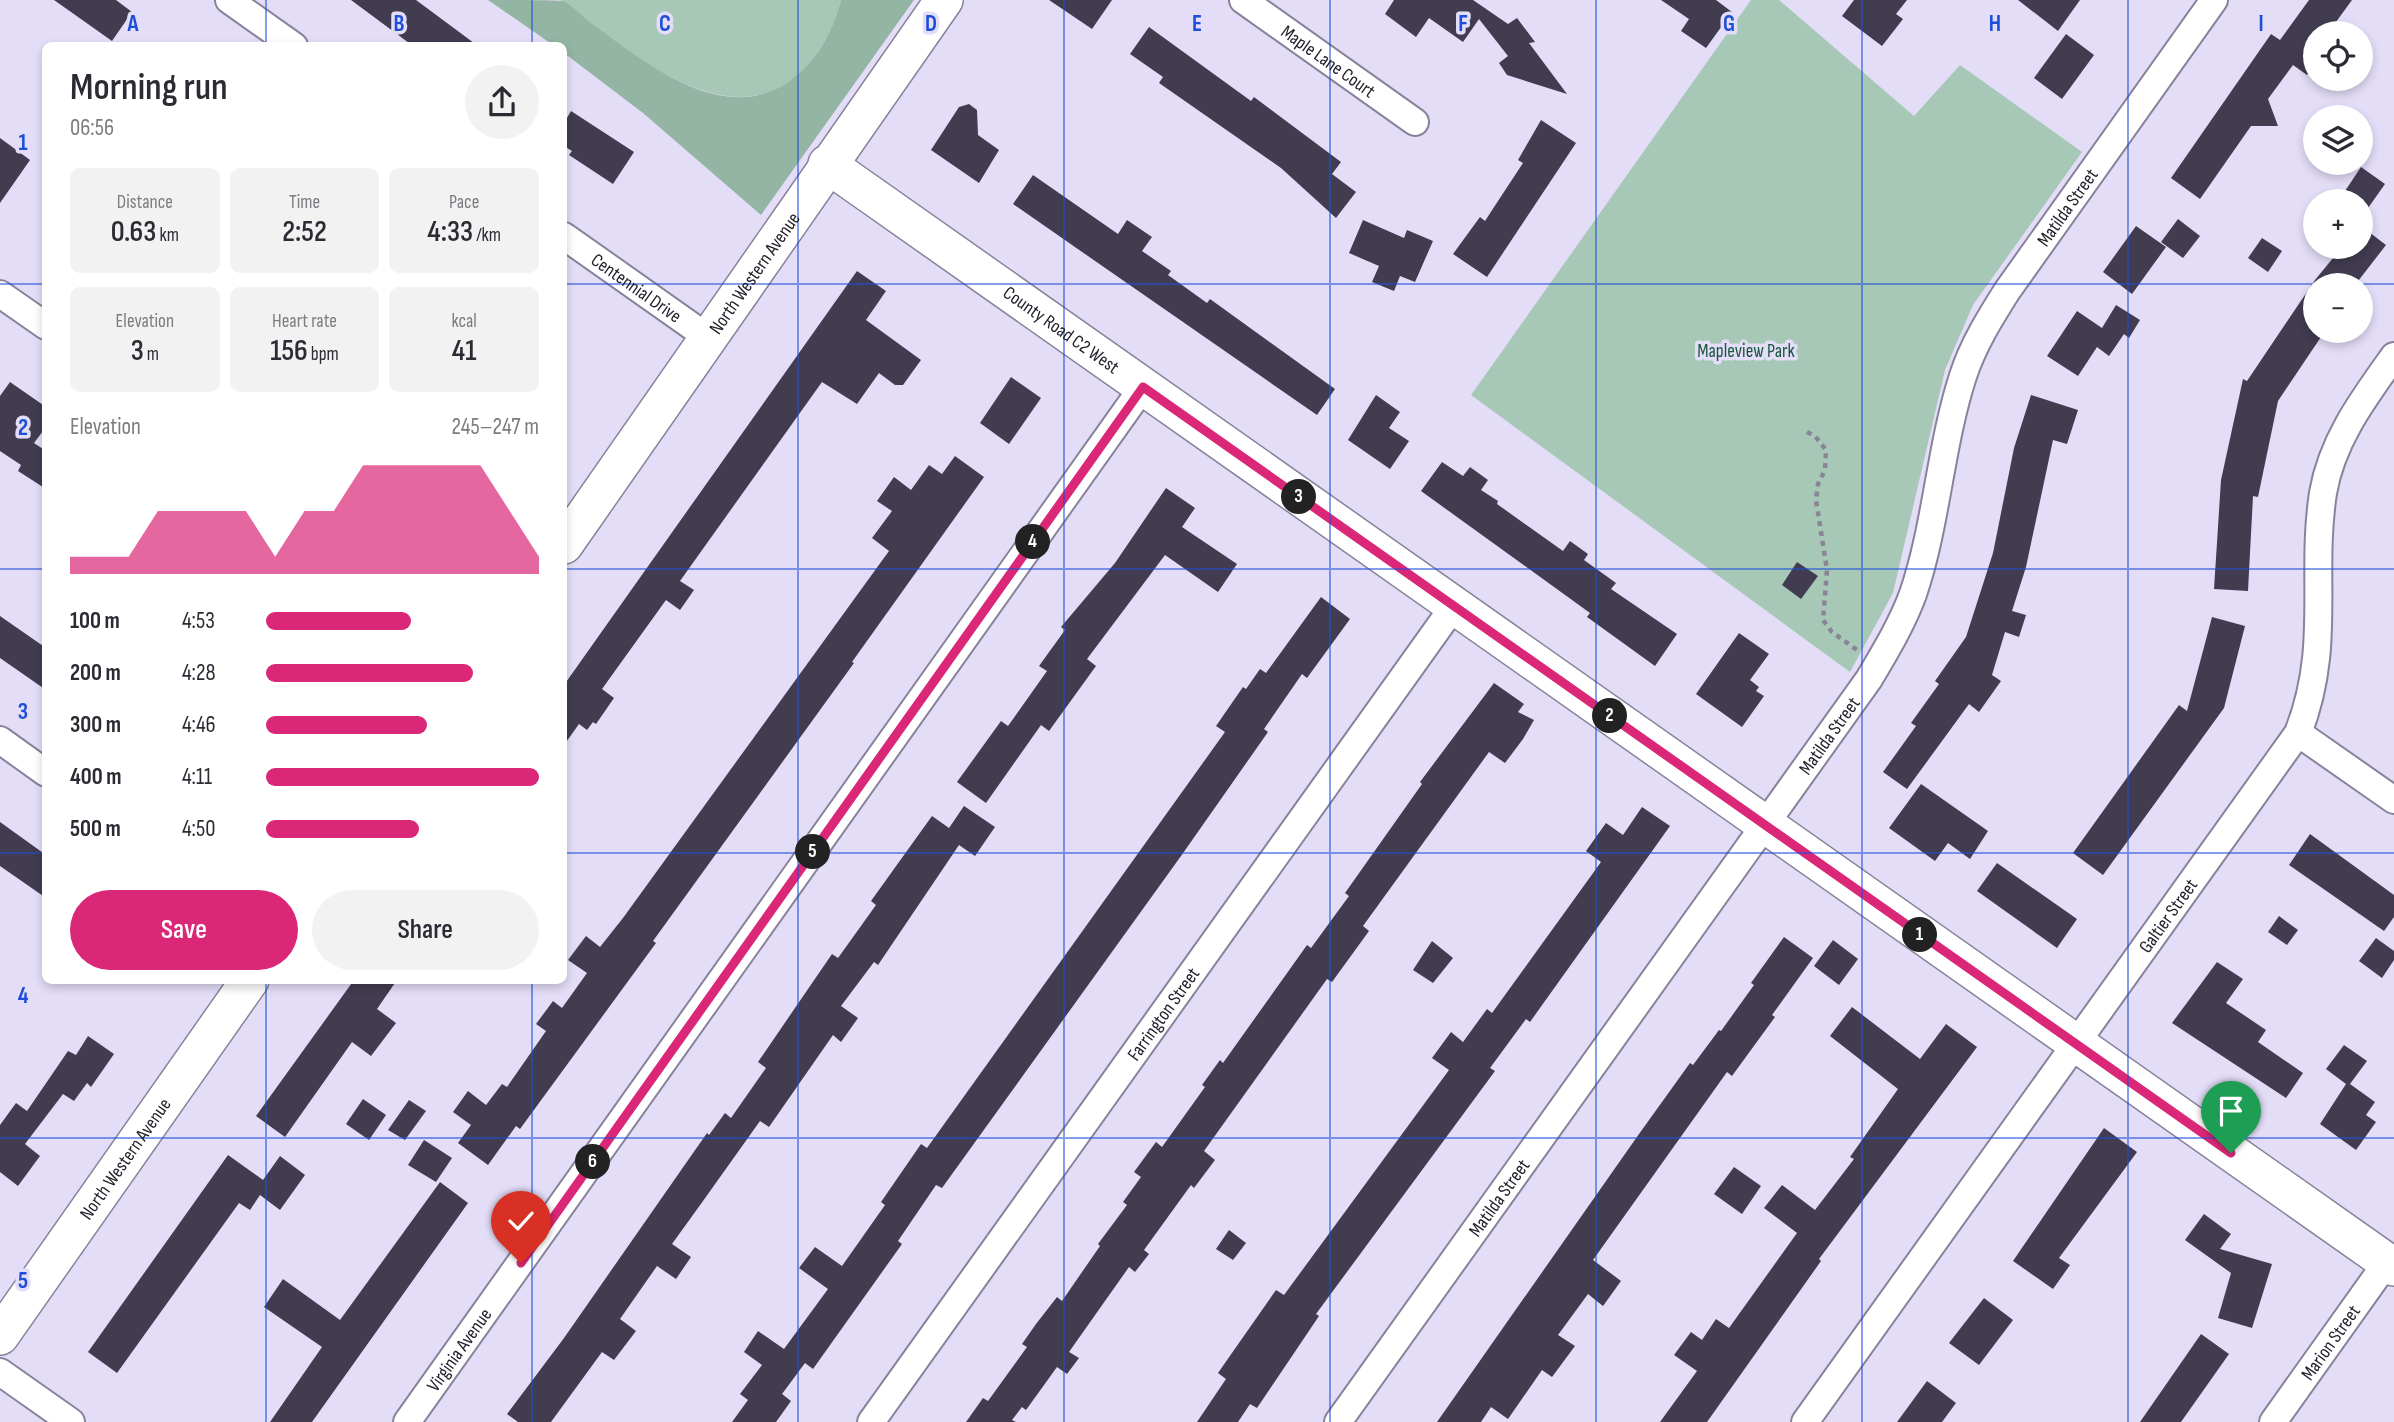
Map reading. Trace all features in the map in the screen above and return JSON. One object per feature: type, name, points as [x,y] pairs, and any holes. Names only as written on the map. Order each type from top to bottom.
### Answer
[{"type":"street","points":[[229,0],[287,42]]},
{"type":"street","name":"North Western Avenue","points":[[567,541],[710,339],[827,164],[944,0]]},
{"type":"street","name":"Maple Lane Court","points":[[1243,0],[1415,122]]},
{"type":"street","name":"Matilda Street","points":[[1338,1422],[1877,665],[1894,637],[1913,594],[1951,417],[1963,374],[1981,332],[2007,291],[2214,0]]},
{"type":"street","name":"County Road C2 West","points":[[827,164],[2390,1265]]},
{"type":"street","name":"Centennial Drive","points":[[567,238],[710,339]]},
{"type":"street","points":[[0,294],[42,323]]},
{"type":"street","name":"Galtier Street","points":[[1805,1422],[2298,733],[2310,704],[2317,668],[2323,492],[2333,455],[2350,420],[2394,356]]},
{"type":"street","name":"Virginia Avenue","points":[[407,1422],[1143,387]]},
{"type":"street","name":"Farrington Street","points":[[872,1422],[1454,606]]},
{"type":"street","points":[[2298,733],[2394,800]]},
{"type":"street","points":[[0,740],[42,770]]},
{"type":"street","name":"North Western Avenue","points":[[0,1336],[247,984]]},
{"type":"street","name":"Marion Street","points":[[2273,1422],[2390,1265]]},
{"type":"street","points":[[0,1372],[71,1422]]},
{"type":"path","points":[[1807,432],[1815,436],[1826,450],[1825,470],[1818,484],[1816,500],[1828,581],[1823,620],[1832,632],[1877,665]]},
{"type":"green space","points":[[488,0],[563,1],[660,71],[710,93],[736,97],[762,94],[787,83],[806,67],[822,46],[841,0],[914,0],[761,215],[643,113],[567,55],[567,42],[549,42]]},
{"type":"green space","points":[[561,0],[841,0],[826,38],[803,70],[774,90],[743,97],[711,93],[678,80],[614,41]]},
{"type":"green space","name":"Mapleview Park","points":[[1751,0],[1779,0],[1914,116],[1960,65],[2082,152],[1973,305],[1945,370],[1893,593],[1850,672],[1471,395]]},
{"type":"building","points":[[54,0],[116,0],[132,12],[112,41]]},
{"type":"building","points":[[351,0],[416,0],[473,42],[408,42]]},
{"type":"building","points":[[1049,0],[1112,0],[1092,29]]},
{"type":"building","points":[[1394,0],[1473,0],[1508,24],[1517,18],[1535,42],[1529,43],[1567,94],[1507,75],[1499,63],[1508,56],[1479,19],[1463,42],[1429,18],[1416,37],[1385,14]]},
{"type":"building","points":[[1661,0],[1716,0],[1732,12],[1706,48],[1681,31],[1689,19]]},
{"type":"building","points":[[1854,0],[1907,0],[1896,14],[1903,19],[1882,46],[1842,16]]},
{"type":"building","points":[[2018,0],[2080,0],[2058,31]]},
{"type":"building","points":[[2309,0],[2352,0],[2337,21],[2303,21],[2303,72],[2293,65],[2268,99],[2278,126],[2251,126],[2200,199],[2171,178],[2271,34],[2280,40]]},
{"type":"building","points":[[1149,27],[1251,101],[1254,97],[1341,162],[1332,174],[1356,192],[1336,218],[1281,168],[1159,83],[1163,77],[1130,54]]},
{"type":"building","points":[[2066,34],[2094,55],[2062,99],[2034,78]]},
{"type":"building","points":[[969,104],[977,110],[978,135],[999,150],[979,183],[931,150],[959,107]]},
{"type":"building","points":[[571,111],[634,152],[613,184],[569,155],[572,151],[567,148],[567,118]]},
{"type":"building","points":[[1541,120],[1576,143],[1487,277],[1453,254],[1480,217],[1485,221],[1523,163],[1518,160]]},
{"type":"building","points":[[0,138],[30,160],[0,203]]},
{"type":"building","points":[[1033,175],[1118,234],[1127,220],[1152,237],[1142,251],[1171,271],[1168,275],[1207,303],[1210,299],[1335,389],[1317,415],[1013,204]]},
{"type":"building","points":[[2356,175],[2372,175],[2385,184],[2373,201],[2373,189],[2346,189]]},
{"type":"building","points":[[2178,219],[2200,236],[2183,258],[2161,242]]},
{"type":"building","points":[[1363,220],[1404,238],[1407,230],[1433,241],[1415,282],[1400,276],[1394,291],[1372,282],[1379,266],[1349,253]]},
{"type":"building","points":[[2136,226],[2166,247],[2132,294],[2103,272]]},
{"type":"building","points":[[2373,235],[2386,245],[2364,273],[2321,273],[2332,259],[2373,259]]},
{"type":"building","points":[[2262,238],[2282,251],[2268,272],[2248,258]]},
{"type":"building","points":[[857,271],[886,291],[866,320],[921,360],[903,385],[895,385],[879,373],[857,404],[822,382],[680,581],[694,590],[680,610],[666,600],[602,689],[614,698],[596,724],[593,722],[587,730],[579,724],[567,741],[567,681]]},
{"type":"building","points":[[2303,298],[2303,343],[2317,343],[2278,401],[2258,497],[2253,496],[2248,591],[2214,589],[2221,480],[2243,379],[2247,381]]},
{"type":"building","points":[[2116,305],[2140,320],[2129,338],[2124,334],[2109,356],[2097,347],[2078,376],[2047,356],[2077,311],[2102,328]]},
{"type":"building","points":[[1011,377],[1041,398],[1009,444],[980,423]]},
{"type":"building","points":[[10,382],[42,404],[42,432],[34,443],[42,448],[42,486],[18,471],[21,465],[0,451],[0,396]]},
{"type":"building","points":[[1376,395],[1400,412],[1389,428],[1409,441],[1390,469],[1348,440]]},
{"type":"building","points":[[2031,395],[2078,410],[2067,444],[2053,440],[2026,567],[2012,611],[2026,615],[2019,637],[2005,632],[1992,675],[2001,681],[1979,712],[1969,704],[1907,789],[1883,772],[1916,726],[1911,723],[1939,684],[1935,681],[1966,637],[1993,553],[2014,448]]},
{"type":"building","points":[[955,456],[984,477],[852,662],[854,663],[653,941],[656,943],[520,1129],[516,1126],[488,1165],[458,1143],[471,1125],[453,1112],[468,1091],[486,1105],[502,1084],[507,1087],[546,1031],[536,1024],[553,1001],[562,1008],[587,973],[568,960],[586,936],[600,947],[623,918],[889,551],[872,538],[892,511],[877,501],[894,477],[911,490],[929,465],[942,474]]},
{"type":"building","points":[[1442,462],[1463,476],[1470,467],[1488,480],[1481,490],[1498,501],[1497,504],[1563,551],[1570,541],[1588,554],[1584,560],[1616,583],[1611,589],[1677,634],[1655,666],[1587,617],[1590,613],[1421,491]]},
{"type":"building","points":[[1166,488],[1195,508],[1182,527],[1237,564],[1218,592],[1165,555],[1087,659],[1096,666],[1049,731],[1041,725],[986,803],[957,782],[1001,721],[1008,726],[1047,671],[1039,666],[1065,630],[1061,627],[1115,563]]},
{"type":"building","points":[[1797,562],[1818,576],[1801,599],[1782,585]]},
{"type":"building","points":[[1321,597],[1350,619],[1307,678],[1302,674],[1264,729],[1268,732],[1181,856],[942,1188],[936,1185],[898,1241],[902,1244],[813,1369],[805,1363],[782,1394],[791,1401],[776,1422],[732,1422],[748,1400],[740,1394],[762,1365],[744,1352],[758,1331],[784,1349],[828,1289],[799,1268],[815,1247],[842,1266],[885,1205],[881,1202],[921,1144],[927,1148],[1225,732],[1216,726],[1243,687],[1246,689],[1260,669],[1266,673]]},
{"type":"building","points":[[0,616],[42,645],[42,687],[0,658]]},
{"type":"building","points":[[2212,617],[2245,626],[2224,708],[2103,875],[2073,853],[2179,705],[2187,711]]},
{"type":"building","points":[[1739,633],[1769,654],[1750,680],[1759,687],[1756,691],[1764,696],[1742,727],[1696,694]]},
{"type":"building","points":[[1494,683],[1524,704],[1518,712],[1534,720],[1523,739],[1505,763],[1489,752],[1363,926],[1369,931],[1332,982],[1327,979],[1204,1151],[1215,1160],[1194,1188],[1191,1185],[1144,1250],[1149,1254],[1135,1272],[1129,1267],[1069,1352],[1079,1358],[1067,1374],[1057,1367],[1026,1410],[1022,1407],[1012,1420],[1016,1422],[966,1422],[983,1398],[988,1401],[1027,1347],[1022,1344],[1036,1324],[1057,1297],[1062,1301],[1100,1246],[1098,1244],[1127,1205],[1123,1202],[1141,1177],[1134,1172],[1156,1142],[1162,1147],[1205,1087],[1202,1085],[1220,1060],[1223,1063],[1307,945],[1311,948],[1349,896],[1345,893],[1422,784],[1420,782]]},
{"type":"building","points":[[1921,784],[1988,831],[1970,859],[1948,843],[1935,861],[1889,828]]},
{"type":"building","points":[[964,806],[995,827],[975,856],[959,845],[878,965],[874,962],[841,1006],[858,1018],[841,1042],[833,1035],[769,1127],[760,1121],[672,1244],[691,1257],[676,1279],[657,1266],[620,1319],[636,1331],[614,1360],[602,1352],[551,1422],[518,1422],[507,1414],[564,1338],[707,1133],[709,1135],[725,1113],[731,1118],[766,1068],[758,1062],[832,954],[838,958],[876,905],[871,901],[932,816],[949,828]]},
{"type":"building","points":[[1642,807],[1670,826],[1530,1022],[1526,1019],[1490,1068],[1495,1071],[1316,1314],[1319,1316],[1257,1408],[1250,1404],[1238,1422],[1197,1422],[1226,1379],[1218,1373],[1276,1290],[1284,1295],[1449,1070],[1432,1058],[1451,1032],[1463,1042],[1487,1009],[1492,1013],[1601,862],[1586,851],[1606,823],[1623,835]]},
{"type":"building","points":[[0,822],[42,852],[42,895],[0,866]]},
{"type":"building","points":[[2310,834],[2394,895],[2394,917],[2384,931],[2289,865]]},
{"type":"building","points":[[1997,863],[2077,919],[2057,948],[1977,891]]},
{"type":"building","points":[[2279,916],[2298,930],[2287,945],[2268,932]]},
{"type":"building","points":[[1784,937],[1813,958],[1772,1015],[1775,1017],[1732,1076],[1727,1072],[1593,1260],[1621,1281],[1603,1306],[1588,1294],[1558,1335],[1575,1346],[1552,1377],[1542,1370],[1508,1419],[1491,1407],[1481,1422],[1437,1422],[1690,1063],[1693,1065],[1719,1030],[1721,1031],[1754,985],[1751,983]]},
{"type":"building","points":[[2376,938],[2394,951],[2394,960],[2382,978],[2359,961]]},
{"type":"building","points":[[1833,940],[1858,959],[1839,985],[1814,966]]},
{"type":"building","points":[[1432,941],[1453,958],[1433,983],[1413,970]]},
{"type":"building","points":[[2217,962],[2243,979],[2226,1003],[2266,1030],[2258,1042],[2303,1073],[2286,1098],[2172,1023]]},
{"type":"building","points":[[351,984],[394,984],[377,1009],[396,1023],[371,1056],[352,1042],[285,1137],[256,1116]]},
{"type":"building","points":[[1852,1007],[1920,1059],[1946,1024],[1977,1047],[1819,1259],[1821,1261],[1707,1422],[1660,1422],[1697,1371],[1674,1355],[1691,1332],[1702,1340],[1716,1319],[1729,1328],[1797,1233],[1764,1208],[1782,1185],[1815,1210],[1854,1159],[1850,1157],[1898,1089],[1830,1036]]},
{"type":"building","points":[[88,1036],[114,1054],[91,1087],[87,1083],[74,1101],[63,1094],[25,1144],[40,1156],[18,1186],[0,1172],[0,1125],[16,1103],[27,1111],[68,1051],[76,1055]]},
{"type":"building","points":[[2344,1045],[2367,1061],[2350,1084],[2375,1102],[2366,1115],[2376,1122],[2356,1150],[2320,1124],[2346,1084],[2326,1069]]},
{"type":"building","points":[[363,1099],[386,1115],[369,1140],[346,1124]]},
{"type":"building","points":[[409,1100],[426,1111],[405,1140],[388,1130]]},
{"type":"building","points":[[2104,1128],[2137,1152],[2059,1258],[2070,1265],[2053,1289],[2013,1261]]},
{"type":"building","points":[[424,1140],[452,1158],[436,1182],[408,1165]]},
{"type":"building","points":[[228,1155],[263,1180],[280,1156],[305,1175],[280,1210],[260,1195],[250,1210],[239,1203],[117,1373],[88,1352]]},
{"type":"building","points":[[1734,1167],[1761,1186],[1742,1214],[1714,1194]]},
{"type":"building","points":[[440,1182],[468,1203],[312,1422],[270,1422],[322,1347],[264,1307],[283,1279],[340,1320]]},
{"type":"building","points":[[2204,1214],[2231,1234],[2220,1249],[2272,1264],[2252,1328],[2218,1318],[2231,1273],[2185,1240]]},
{"type":"building","points":[[1229,1230],[1246,1243],[1233,1260],[1216,1249]]},
{"type":"building","points":[[1984,1298],[2013,1320],[1979,1365],[1949,1343]]},
{"type":"building","points":[[2201,1334],[2229,1354],[2181,1422],[2140,1422]]},
{"type":"building","points":[[1927,1381],[1956,1403],[1942,1422],[1897,1422]]},
{"type":"route","points":[[521,1263],[1143,387],[2231,1153]]}]
